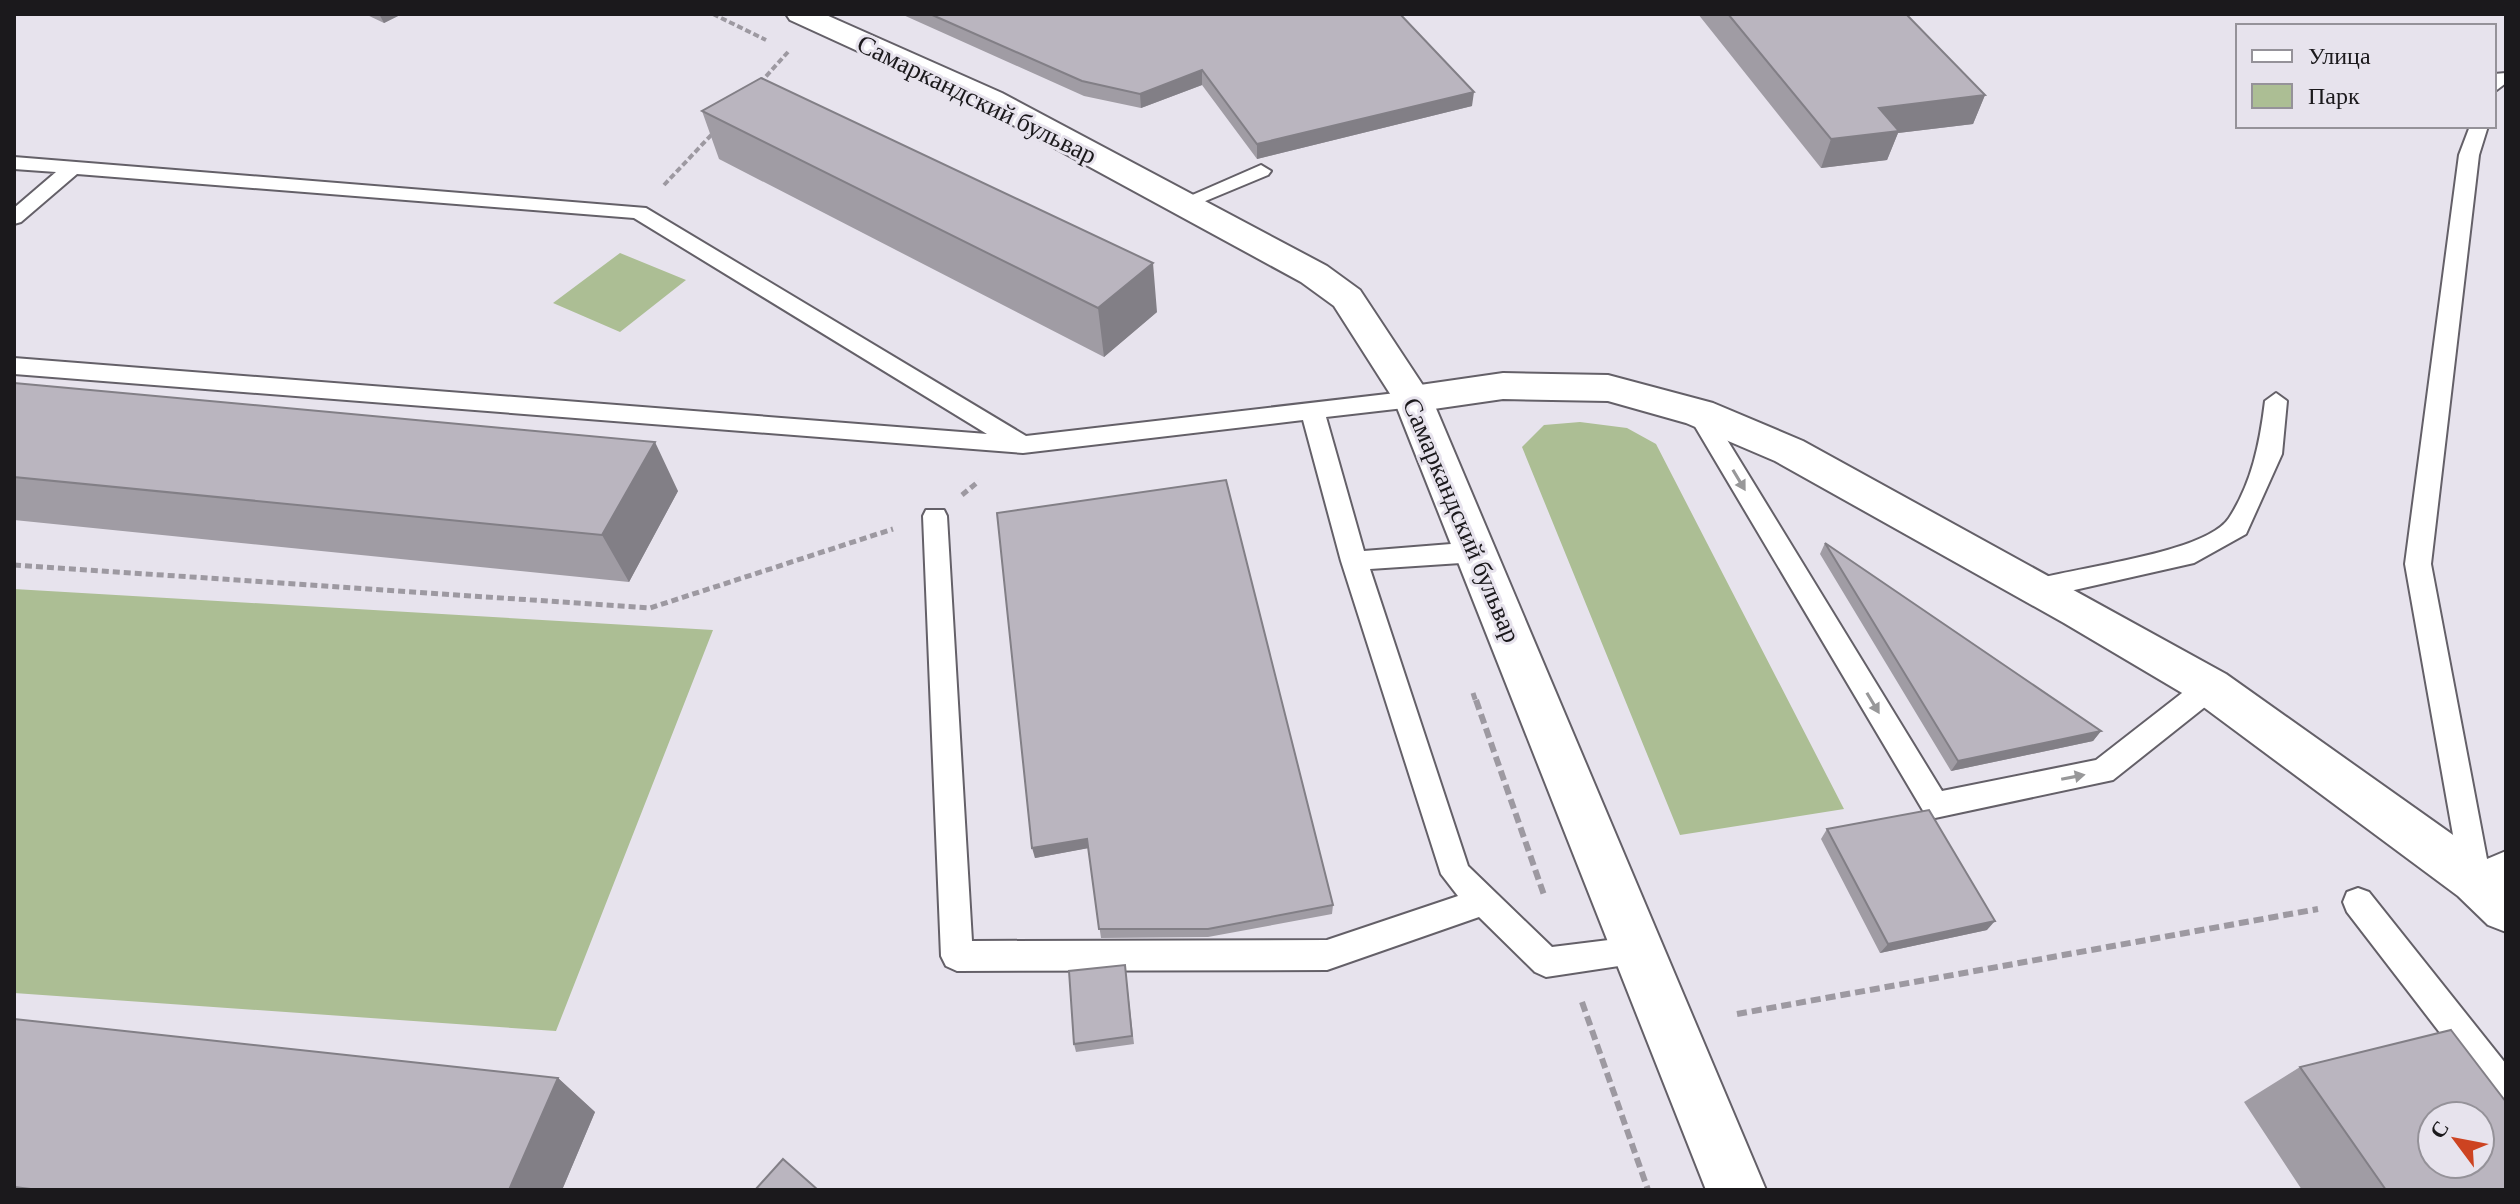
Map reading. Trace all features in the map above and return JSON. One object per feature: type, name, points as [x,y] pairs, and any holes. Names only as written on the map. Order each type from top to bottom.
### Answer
[{"type":"street","name":"Самаркандский бульвар","points":[[810,15],[991,100],[1314,274],[1347,298],[1413,399],[1641,951],[1736,1190]]},
{"type":"street","points":[[1413,399],[1503,386],[1608,388],[1699,413],[1802,458],[2039,588],[2210,687],[2496,884]]},
{"type":"lane","points":[[2478,128],[2469,155],[2418,564],[2496,884]]},
{"type":"lane","points":[[14,163],[639,212],[1023,445]]},
{"type":"lane","points":[[14,218],[73,168]]},
{"type":"lane","points":[[1184,203],[1261,171]]},
{"type":"lane","points":[[14,366],[1023,445],[1413,399]]},
{"type":"lane","points":[[2039,588],[2194,553],[2237,527],[2270,454],[2276,401]]},
{"type":"lane","points":[[1313,413],[1354,561],[1456,874],[1546,962],[1641,951]]},
{"type":"lane","points":[[1699,413],[1935,805],[2103,771],[2210,687]]},
{"type":"lane","points":[[935,516],[957,956],[1327,955],[1484,901]]},
{"type":"lane","points":[[1354,561],[1476,552]]},
{"type":"lane","points":[[2358,902],[2506,1091]]},
{"type":"path","points":[[757,85],[790,51]]},
{"type":"path","points":[[639,212],[725,120]]},
{"type":"path","points":[[14,565],[650,608],[935,516],[1023,445]]},
{"type":"path","points":[[1737,1014],[2358,902]]},
{"type":"green space","points":[[620,253],[686,280],[620,332],[553,303]]},
{"type":"green space","points":[[1580,422],[1627,428],[1656,444],[1844,809],[1680,835],[1522,447],[1544,425]]},
{"type":"green space","points":[[14,589],[713,630],[556,1031],[14,993]]},
{"type":"building","points":[[930,14],[1400,14],[1474,92],[1257,144],[1202,70],[1140,94],[1082,81]]},
{"type":"building","points":[[1728,14],[1906,14],[1985,95],[1879,108],[1899,131],[1831,139]]},
{"type":"building","points":[[761,78],[1153,263],[1098,308],[702,111]]},
{"type":"building","points":[[14,383],[655,442],[602,535],[14,477]]},
{"type":"building","points":[[1226,480],[1333,905],[1208,929],[1099,929],[1087,839],[1032,848],[997,513]]},
{"type":"building","points":[[1825,543],[2101,731],[1958,761]]},
{"type":"building","points":[[1929,810],[1995,921],[1888,944],[1827,829]]},
{"type":"building","points":[[1125,965],[1132,1036],[1074,1044],[1069,971]]},
{"type":"building","points":[[14,1019],[558,1078],[509,1190],[39,1190],[14,1187]]},
{"type":"building","points":[[2451,1030],[2506,1102],[2506,1190],[2386,1190],[2300,1067]]},
{"type":"building","points":[[783,1159],[818,1190],[755,1190]]}]
